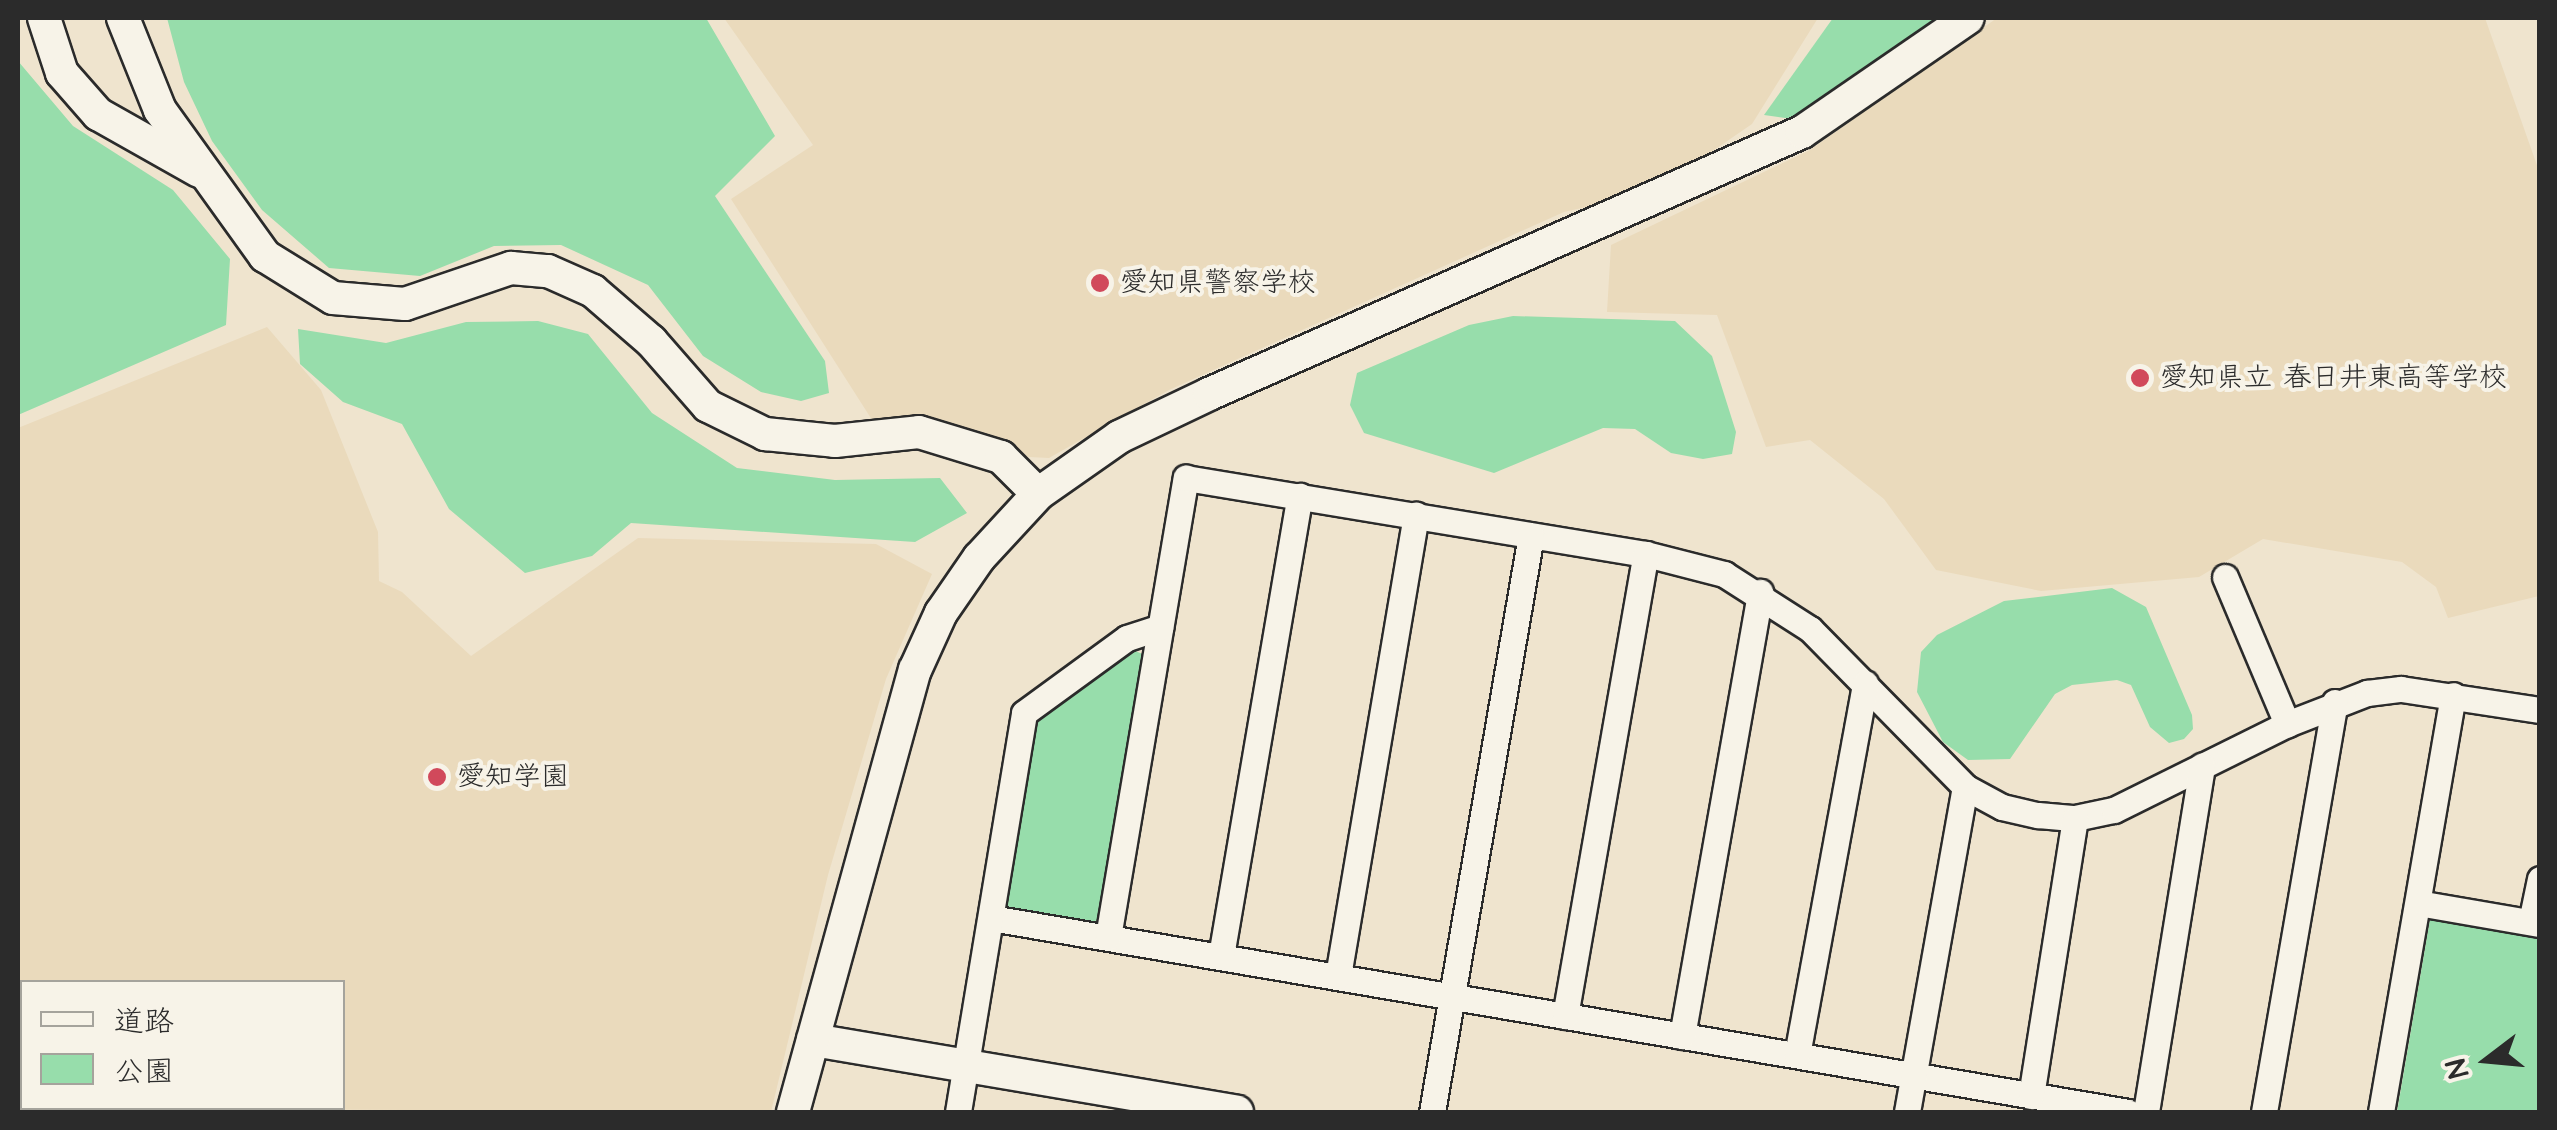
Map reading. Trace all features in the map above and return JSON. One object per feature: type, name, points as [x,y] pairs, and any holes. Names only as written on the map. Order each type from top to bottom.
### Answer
[{"type":"street","points":[[44,18],[62,72],[98,114],[207,176]]},
{"type":"street","points":[[122,18],[160,110],[264,256],[334,298],[405,304],[510,268],[548,271],[593,291],[651,341],[708,406],[765,434],[835,441],[919,432],[1001,457],[1038,494]]},
{"type":"street","points":[[793,1112],[915,670],[941,613],[970,572],[1038,494],[1119,437],[1191,402],[1802,132],[1968,18]]},
{"type":"street","points":[[1108,937],[1186,478],[1646,554],[1724,574],[1760,592],[1865,683],[1964,787],[2002,807],[2075,818],[2114,810],[2335,702],[2401,689],[2540,710]]},
{"type":"street","points":[[1221,956],[1300,496]]},
{"type":"street","points":[[1338,976],[1416,516]]},
{"type":"street","points":[[1432,1112],[1531,536]]},
{"type":"street","points":[[1565,1016],[1646,554]]},
{"type":"street","points":[[2225,577],[2286,724]]},
{"type":"street","points":[[1682,1036],[1760,592]]},
{"type":"street","points":[[958,1112],[1024,713],[1126,638],[1160,627]]},
{"type":"street","points":[[1797,1055],[1865,683]]},
{"type":"street","points":[[2381,1112],[2453,695]]},
{"type":"street","points":[[2264,1112],[2335,702]]},
{"type":"street","points":[[2146,1112],[2202,766]]},
{"type":"street","points":[[1907,1112],[1964,787]]},
{"type":"street","points":[[2031,1096],[2075,818]]},
{"type":"street","points":[[2418,903],[2535,923],[2540,879]]},
{"type":"street","points":[[991,918],[2128,1112]]},
{"type":"street","points":[[812,1040],[1237,1112]]},
{"type":"shaded area","name":"愛知県警察学校","points":[[724,18],[1818,18],[1752,124],[1653,192],[1564,212],[1169,390],[1049,458],[1029,457],[955,424],[874,423],[731,199],[813,145]]},
{"type":"shaded area","name":"愛知県立 春日井東高等学校","points":[[1997,18],[2485,18],[2539,171],[2539,596],[2448,618],[2436,587],[2402,562],[2263,539],[2199,577],[2041,591],[1936,570],[1884,499],[1810,440],[1766,447],[1717,315],[1607,312],[1611,245],[1810,150]]},
{"type":"shaded area","name":"愛知学園","points":[[267,327],[321,390],[378,532],[379,581],[402,592],[471,656],[638,538],[876,544],[932,574],[886,679],[828,875],[771,1112],[345,1110],[345,980],[20,980],[20,1068],[18,428]]},
{"type":"green space","points":[[167,18],[706,18],[775,136],[715,196],[825,361],[829,393],[801,401],[761,392],[703,356],[648,285],[561,245],[494,246],[420,276],[329,268],[262,210],[212,141],[184,82]]},
{"type":"green space","points":[[1833,18],[1943,18],[1800,120],[1764,115]]},
{"type":"green space","points":[[18,61],[73,126],[173,190],[230,259],[226,325],[18,415]]},
{"type":"green space","points":[[1513,316],[1675,321],[1712,356],[1736,432],[1732,454],[1703,459],[1671,453],[1635,429],[1603,428],[1494,473],[1364,433],[1350,405],[1357,373],[1469,325]]},
{"type":"green space","points":[[538,321],[588,334],[652,413],[737,468],[835,480],[940,478],[967,513],[915,542],[631,523],[592,556],[525,573],[449,509],[402,424],[343,402],[300,364],[298,329],[386,343],[466,322]]},
{"type":"green space","points":[[2112,588],[2146,607],[2192,715],[2193,729],[2184,739],[2169,743],[2150,727],[2131,685],[2117,680],[2072,685],[2055,694],[2010,759],[1968,760],[1943,742],[1917,692],[1921,652],[1937,635],[2004,601]]},
{"type":"green space","points":[[1128,648],[1145,655],[1101,917],[1091,924],[1011,912],[1004,902],[1036,722]]},
{"type":"green space","points":[[2438,913],[2539,930],[2539,1112],[2397,1112],[2430,919]]},
{"type":"place","name":"愛知県警察学校","points":[[1100,283]]},
{"type":"place","name":"愛知県立 春日井東高等学校","points":[[2140,378]]},
{"type":"place","name":"愛知学園","points":[[437,777]]}]
